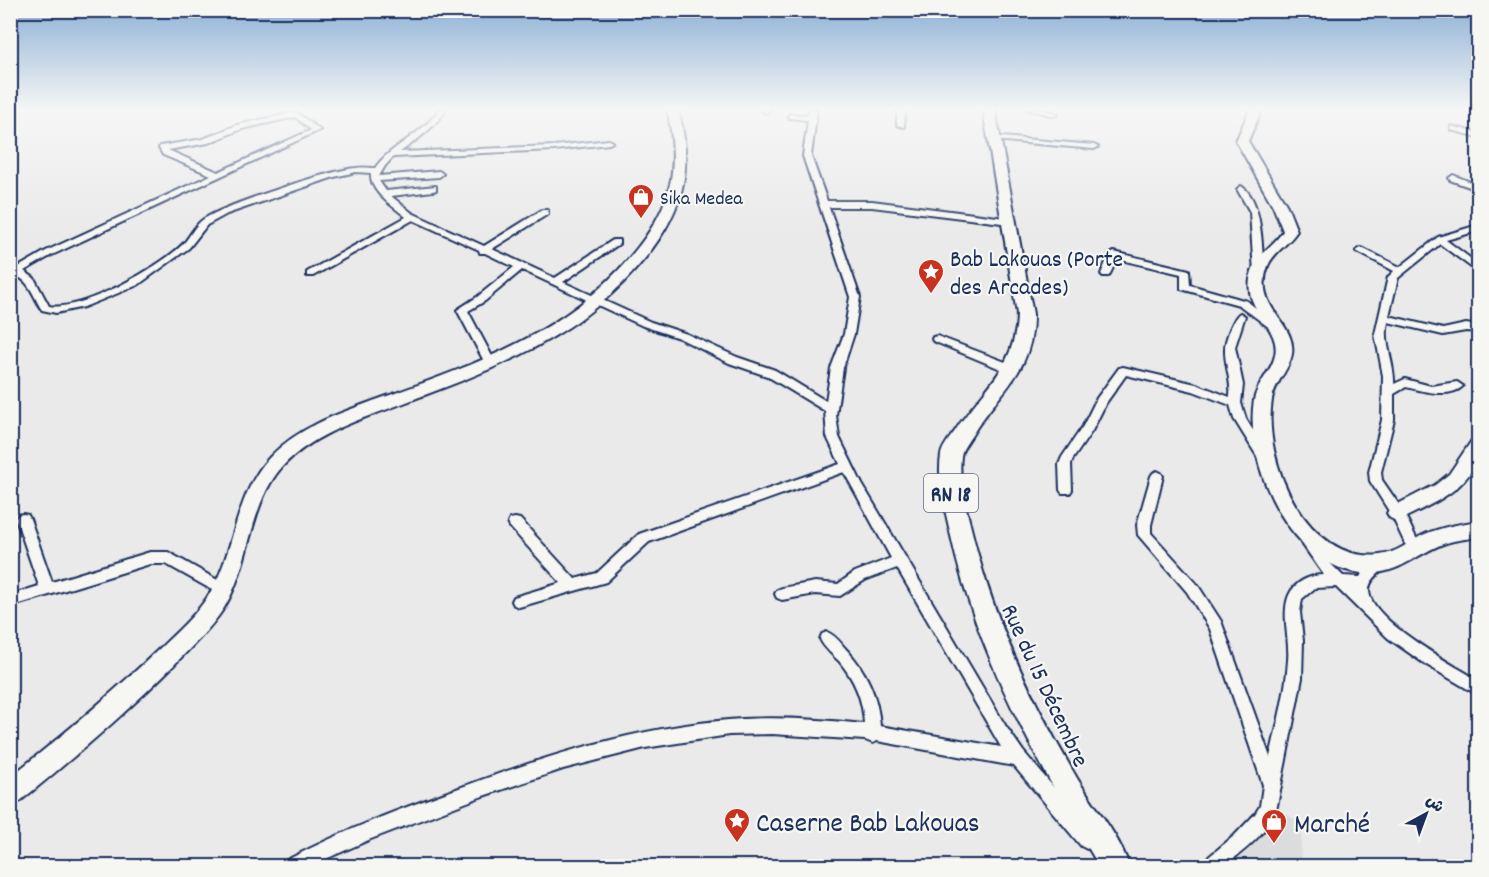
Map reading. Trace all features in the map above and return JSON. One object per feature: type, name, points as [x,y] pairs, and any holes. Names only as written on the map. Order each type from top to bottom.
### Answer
[{"type":"main road","name":"Rue du 15 Décembre","points":[[995,150],[1025,314],[1023,345],[1012,369],[954,447],[949,470],[951,490],[973,584],[988,631],[1064,782],[1115,867]]},
{"type":"street","points":[[164,150],[166,153],[218,175]]},
{"type":"street","points":[[14,271],[272,150]]},
{"type":"street","points":[[376,175],[391,155],[398,150]]},
{"type":"street","points":[[391,155],[509,150]]},
{"type":"street","points":[[10,793],[74,742],[149,675],[193,630],[223,590],[263,478],[293,446],[368,410],[490,362],[558,327],[596,301],[645,249],[671,208],[679,187],[681,170],[678,150]]},
{"type":"street","points":[[808,150],[807,156],[855,297],[849,334],[837,368],[831,409],[833,437],[847,466],[999,731],[1018,759],[1109,867]]},
{"type":"street","points":[[1247,150],[1280,206],[1290,231],[1285,240],[1262,264],[1256,280],[1258,300],[1284,350],[1263,399],[1262,434],[1266,461]]},
{"type":"street","points":[[14,271],[32,280],[46,308],[56,310],[80,306],[135,283],[190,242],[204,223],[224,212],[347,171],[376,175],[439,174]]},
{"type":"street","points":[[376,175],[383,194],[413,217],[554,283],[771,373],[831,409]]},
{"type":"street","points":[[1453,178],[1479,188]]},
{"type":"street","points":[[383,194],[433,188]]},
{"type":"street","points":[[1241,189],[1254,212],[1259,273]]},
{"type":"street","points":[[824,204],[872,204],[1010,221]]},
{"type":"street","points":[[483,251],[545,212]]},
{"type":"street","points":[[310,274],[413,217]]},
{"type":"street","points":[[1415,550],[1397,513],[1376,481],[1375,472],[1386,427],[1389,392],[1389,376],[1380,334],[1389,286],[1393,277],[1440,240],[1479,228]]},
{"type":"street","points":[[1440,240],[1479,268]]},
{"type":"street","points":[[554,283],[615,242]]},
{"type":"street","points":[[1361,251],[1401,271]]},
{"type":"street","points":[[1106,274],[1114,255],[1186,272],[1185,287],[1243,303],[1271,324]]},
{"type":"street","points":[[490,362],[462,310],[481,299],[520,267]]},
{"type":"street","points":[[1240,316],[1230,347],[1237,385],[1235,403],[1240,419],[1266,461],[1292,514],[1326,568],[1378,620],[1479,688]]},
{"type":"street","points":[[1384,318],[1443,332],[1450,332],[1460,326],[1479,328]]},
{"type":"street","points":[[937,339],[1012,369]]},
{"type":"street","points":[[1066,490],[1065,464],[1068,457],[1088,428],[1101,401],[1123,371],[1196,388],[1235,403]]},
{"type":"street","points":[[1389,392],[1405,382],[1431,390],[1457,386]]},
{"type":"street","points":[[1397,513],[1442,490],[1456,479],[1479,445]]},
{"type":"street","points":[[519,600],[601,579],[644,538],[847,466]]},
{"type":"street","points":[[1157,476],[1144,525],[1145,535],[1192,588],[1216,626],[1271,785]]},
{"type":"street","points":[[1292,514],[1308,535],[1328,552],[1343,561],[1357,564],[1392,562],[1447,535],[1479,529]]},
{"type":"street","points":[[23,519],[47,589]]},
{"type":"street","points":[[515,523],[572,585]]},
{"type":"street","points":[[10,601],[137,561],[168,558],[223,590]]},
{"type":"street","points":[[782,594],[814,588],[840,590],[860,576],[901,560]]},
{"type":"street","points":[[1378,620],[1365,603],[1363,583],[1381,563]]},
{"type":"street","points":[[1211,867],[1256,828],[1268,810],[1271,785],[1282,750],[1295,666],[1293,604],[1304,586],[1315,581],[1363,583]]},
{"type":"street","points":[[827,639],[850,662],[868,694],[872,706],[873,735]]},
{"type":"street","points":[[293,867],[342,842],[409,815],[564,759],[658,738],[720,729],[770,726],[818,727],[953,746],[1018,759]]},
{"type":"shaded area","name":"Marché","points":[[1286,814],[1302,824],[1300,866],[1224,866],[1278,818]]},
{"type":"place","name":"Sika Medea","points":[[641,220]]},
{"type":"place","name":"Bab Lakouas (Porte des Arcades)","points":[[931,295]]},
{"type":"place","name":"Caserne Bab Lakouas","points":[[737,844]]},
{"type":"place","name":"Marché","points":[[1274,845]]}]
